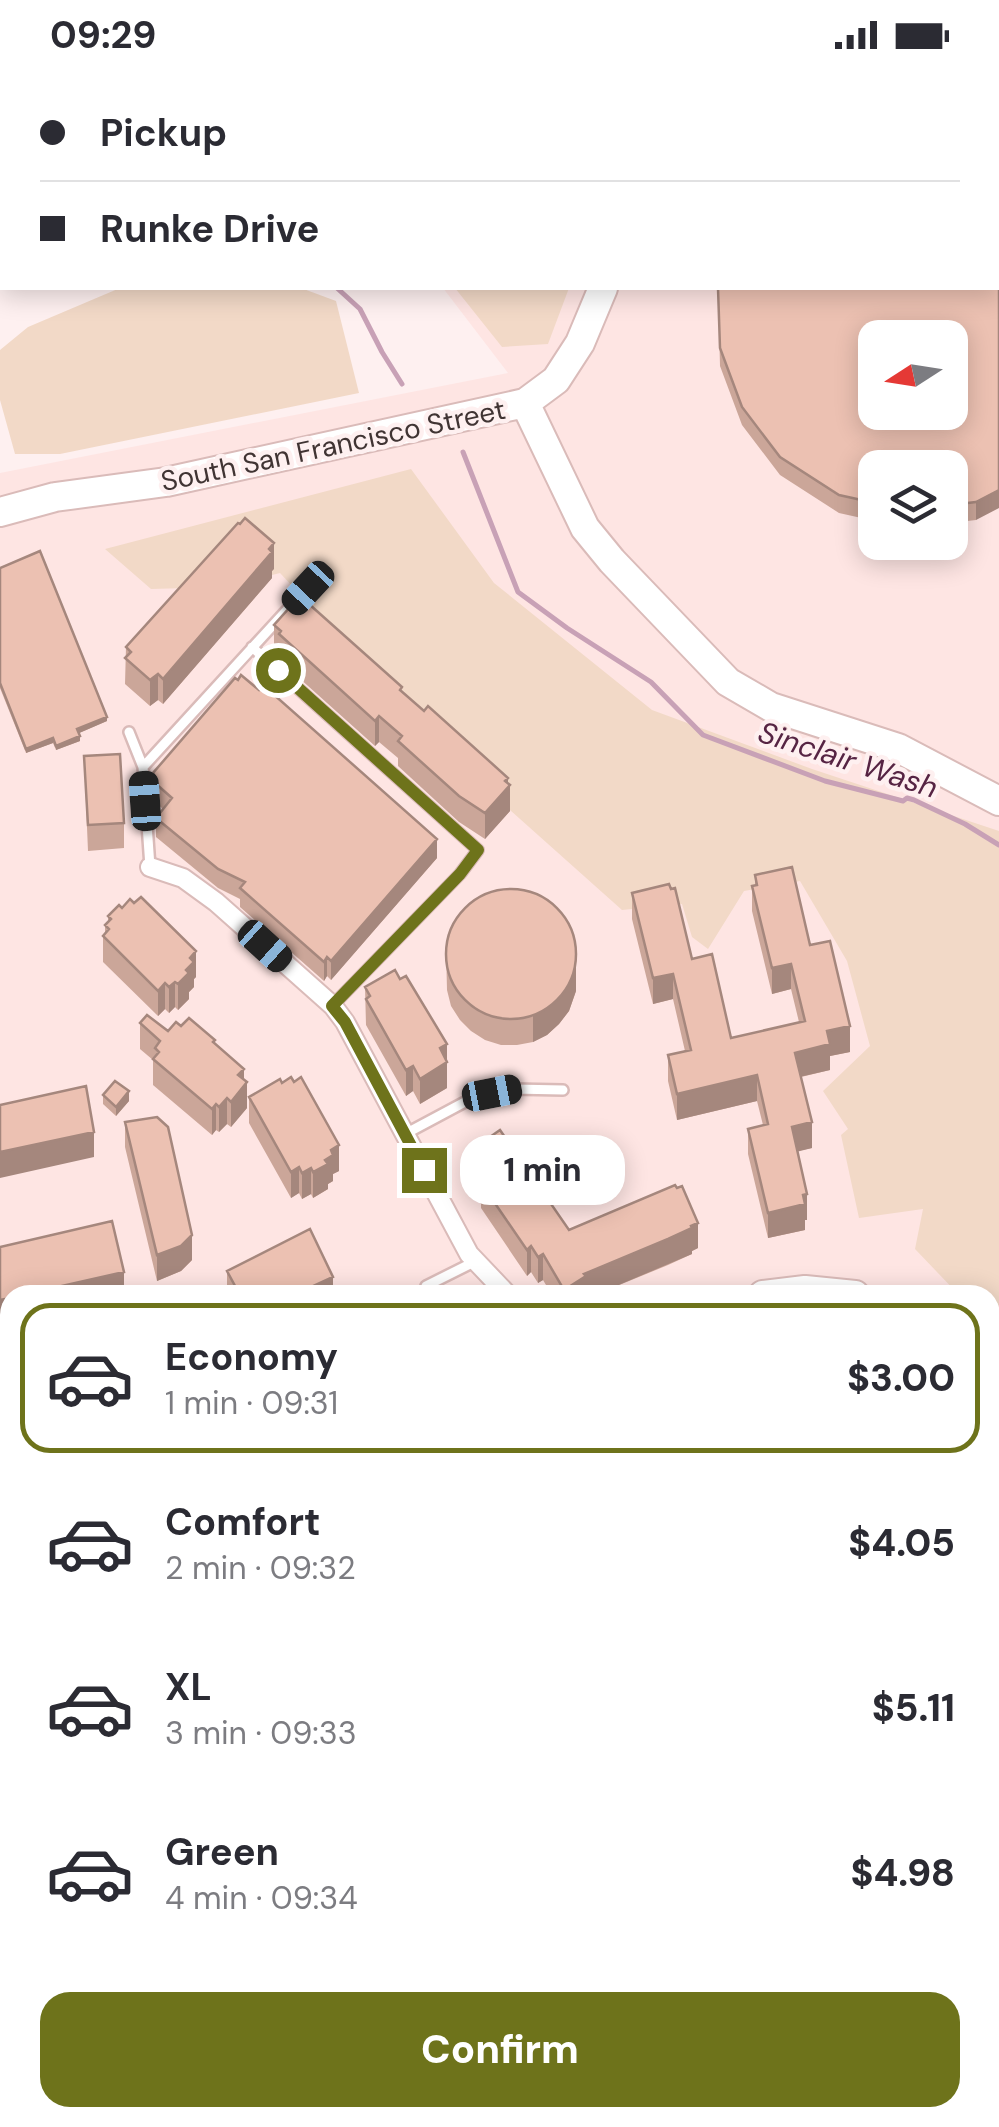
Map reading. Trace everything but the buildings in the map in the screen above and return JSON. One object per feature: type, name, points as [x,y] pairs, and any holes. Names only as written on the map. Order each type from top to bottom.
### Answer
[{"type":"street","name":"South San Francisco Street","points":[[0,512],[55,497],[166,482],[525,403],[556,380],[580,343],[602,290]]},
{"type":"street","points":[[525,403],[577,514],[595,542],[728,682],[771,707],[898,748],[999,801]]},
{"type":"street","points":[[150,867],[183,878],[216,902],[332,1006],[345,1022],[469,1254],[499,1285]]},
{"type":"lane","points":[[143,768],[308,588]]},
{"type":"lane","points":[[252,646],[478,850],[460,874],[332,1006]]},
{"type":"lane","points":[[128,732],[143,768],[150,867]]},
{"type":"lane","points":[[405,1134],[478,1095],[513,1089],[562,1090]]},
{"type":"lane","points":[[428,1285],[476,1261]]},
{"type":"shaded area","points":[[115,290],[306,290],[336,301],[359,393],[60,454],[15,454],[0,400],[0,350],[28,327]]},
{"type":"shaded area","points":[[445,290],[999,290],[999,1285],[0,1285],[0,473],[508,373]]},
{"type":"shaded area","points":[[457,290],[568,290],[548,344],[502,347]]},
{"type":"shaded area","points":[[411,469],[494,583],[652,710],[812,769],[999,831],[999,1285],[949,1285],[915,1249],[923,1209],[859,1218],[841,1135],[848,1129],[823,1091],[870,1046],[847,961],[800,881],[744,891],[708,949],[692,937],[682,904],[622,910],[455,761],[280,573],[223,587],[151,589],[105,549]]},
{"type":"waterway","name":"Sinclair Wash","points":[[339,290],[360,309],[402,384]]},
{"type":"waterway","name":"Sinclair Wash","points":[[463,452],[518,592],[651,682],[703,735],[825,781],[903,801],[914,800],[999,845]]},
{"type":"route","points":[[278,670],[478,850],[460,874],[332,1006],[345,1022],[424,1170]]}]
